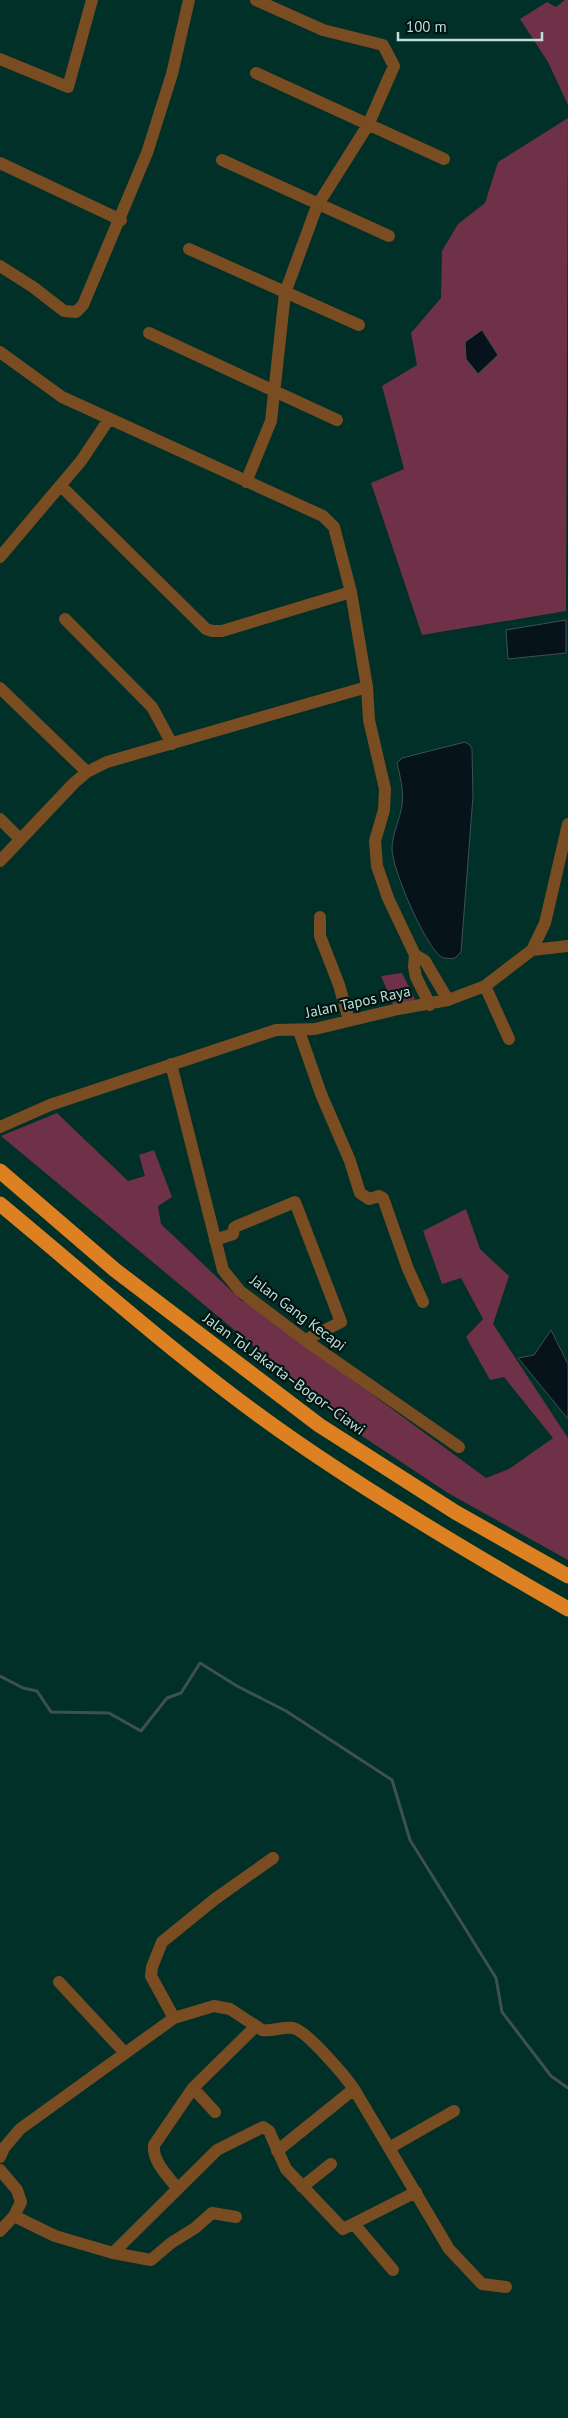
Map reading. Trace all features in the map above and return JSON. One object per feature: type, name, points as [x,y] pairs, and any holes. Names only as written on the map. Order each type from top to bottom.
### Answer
[{"type":"highway","name":"Jalan Tol Jakarta–Bogor–Ciawi","points":[[0,1171],[115,1270],[319,1424],[455,1512],[568,1576]]},
{"type":"highway","points":[[0,1204],[202,1372],[300,1444],[426,1527],[568,1609]]},
{"type":"street","points":[[0,59],[68,87],[92,0]]},
{"type":"street","points":[[0,266],[33,287],[64,311],[76,312],[83,305],[121,220],[147,153],[172,74],[189,0]]},
{"type":"street","points":[[246,482],[271,421],[286,293],[318,206],[368,125],[394,66],[383,45],[323,30],[274,4],[256,0]]},
{"type":"street","points":[[256,73],[444,159]]},
{"type":"street","points":[[222,160],[318,206],[389,236]]},
{"type":"street","points":[[0,163],[121,220]]},
{"type":"street","points":[[189,249],[359,325]]},
{"type":"street","points":[[149,333],[242,377],[274,389],[337,420]]},
{"type":"street","points":[[0,352],[62,397],[323,516],[334,527],[351,592],[367,687],[369,720],[384,789],[384,810],[375,841],[377,866],[388,898],[415,955],[414,967],[416,977],[430,1005]]},
{"type":"street","points":[[0,557],[81,461],[109,419]]},
{"type":"street","points":[[61,486],[206,629],[212,632],[222,631],[351,592]]},
{"type":"street","points":[[65,619],[152,707],[172,744]]},
{"type":"street","points":[[0,861],[87,772],[107,762],[367,687]]},
{"type":"street","points":[[0,688],[87,772]]},
{"type":"street","points":[[0,819],[20,839]]},
{"type":"street","name":"Jalan Tapos Raya","points":[[0,1128],[50,1105],[276,1030],[299,1031],[315,1029],[398,1009],[430,1005],[485,986],[532,950],[545,923],[568,824]]},
{"type":"street","points":[[320,917],[320,936],[339,985],[349,1020]]},
{"type":"street","points":[[532,950],[568,946]]},
{"type":"street","points":[[415,955],[425,961],[448,1000]]},
{"type":"street","points":[[485,986],[508,1039]]},
{"type":"street","points":[[299,1031],[321,1094],[350,1160],[360,1193],[369,1199],[379,1196],[383,1198],[408,1269],[423,1302]]},
{"type":"street","name":"Jalan Gang Kecapi","points":[[171,1064],[223,1270],[231,1281],[240,1291],[305,1340],[459,1447]]},
{"type":"street","points":[[215,1240],[233,1234],[234,1228],[237,1226],[295,1202],[342,1322],[305,1340]]},
{"type":"street","points":[[174,2018],[151,1976],[152,1967],[162,1942],[215,1899],[272,1858]]},
{"type":"street","points":[[59,1982],[125,2053]]},
{"type":"street","points":[[0,2158],[4,2148],[20,2129],[174,2018],[214,2006],[230,2009],[255,2027],[265,2031],[291,2027],[298,2029],[344,2075],[416,2192],[447,2247],[484,2285],[506,2287]]},
{"type":"street","points":[[177,2188],[157,2162],[153,2151],[154,2145],[192,2088],[255,2027]]},
{"type":"street","points":[[192,2088],[215,2112]]},
{"type":"street","points":[[277,2151],[354,2089]]},
{"type":"street","points":[[389,2148],[454,2111]]},
{"type":"street","points":[[113,2253],[177,2188],[219,2149],[261,2128],[268,2129],[286,2169],[341,2228],[354,2224],[416,2192]]},
{"type":"street","points":[[302,2188],[331,2164]]},
{"type":"street","points":[[0,2170],[21,2196],[21,2202],[14,2216],[0,2231]]},
{"type":"street","points":[[14,2216],[55,2236],[113,2253],[151,2260],[171,2243],[195,2228],[212,2213],[236,2217]]},
{"type":"street","points":[[354,2224],[393,2270]]},
{"type":"shaded area","points":[[565,0],[568,0],[568,105],[548,62],[520,19],[547,2],[556,7]]},
{"type":"shaded area","points":[[568,118],[566,611],[422,635],[371,483],[404,469],[382,386],[417,365],[411,333],[441,298],[442,251],[458,224],[485,203],[498,162]]},
{"type":"shaded area","points":[[482,330],[498,355],[478,374],[466,359],[465,342]]},
{"type":"shaded area","points":[[566,620],[566,653],[508,659],[506,630]]},
{"type":"shaded area","points":[[465,742],[472,749],[473,796],[461,952],[455,958],[447,959],[440,956],[426,937],[410,905],[393,859],[392,843],[402,800],[397,763],[402,758]]},
{"type":"shaded area","points":[[402,973],[415,999],[395,1009],[381,976]]},
{"type":"shaded area","points":[[57,1113],[128,1181],[145,1176],[139,1155],[154,1150],[172,1197],[158,1206],[161,1224],[242,1301],[248,1303],[486,1478],[509,1469],[553,1438],[504,1377],[490,1380],[466,1337],[483,1319],[461,1278],[442,1284],[423,1231],[466,1209],[480,1249],[509,1276],[493,1324],[568,1438],[568,1560],[448,1493],[362,1436],[1,1136]]},
{"type":"shaded area","points":[[551,1330],[568,1364],[568,1419],[518,1358],[534,1355]]},
{"type":"waterway","points":[[0,1676],[23,1688],[37,1691],[51,1712],[109,1713],[141,1731],[167,1698],[181,1693],[200,1663],[237,1686],[286,1711],[392,1780],[410,1840],[496,1978],[502,2012],[551,2076],[568,2088]]}]
